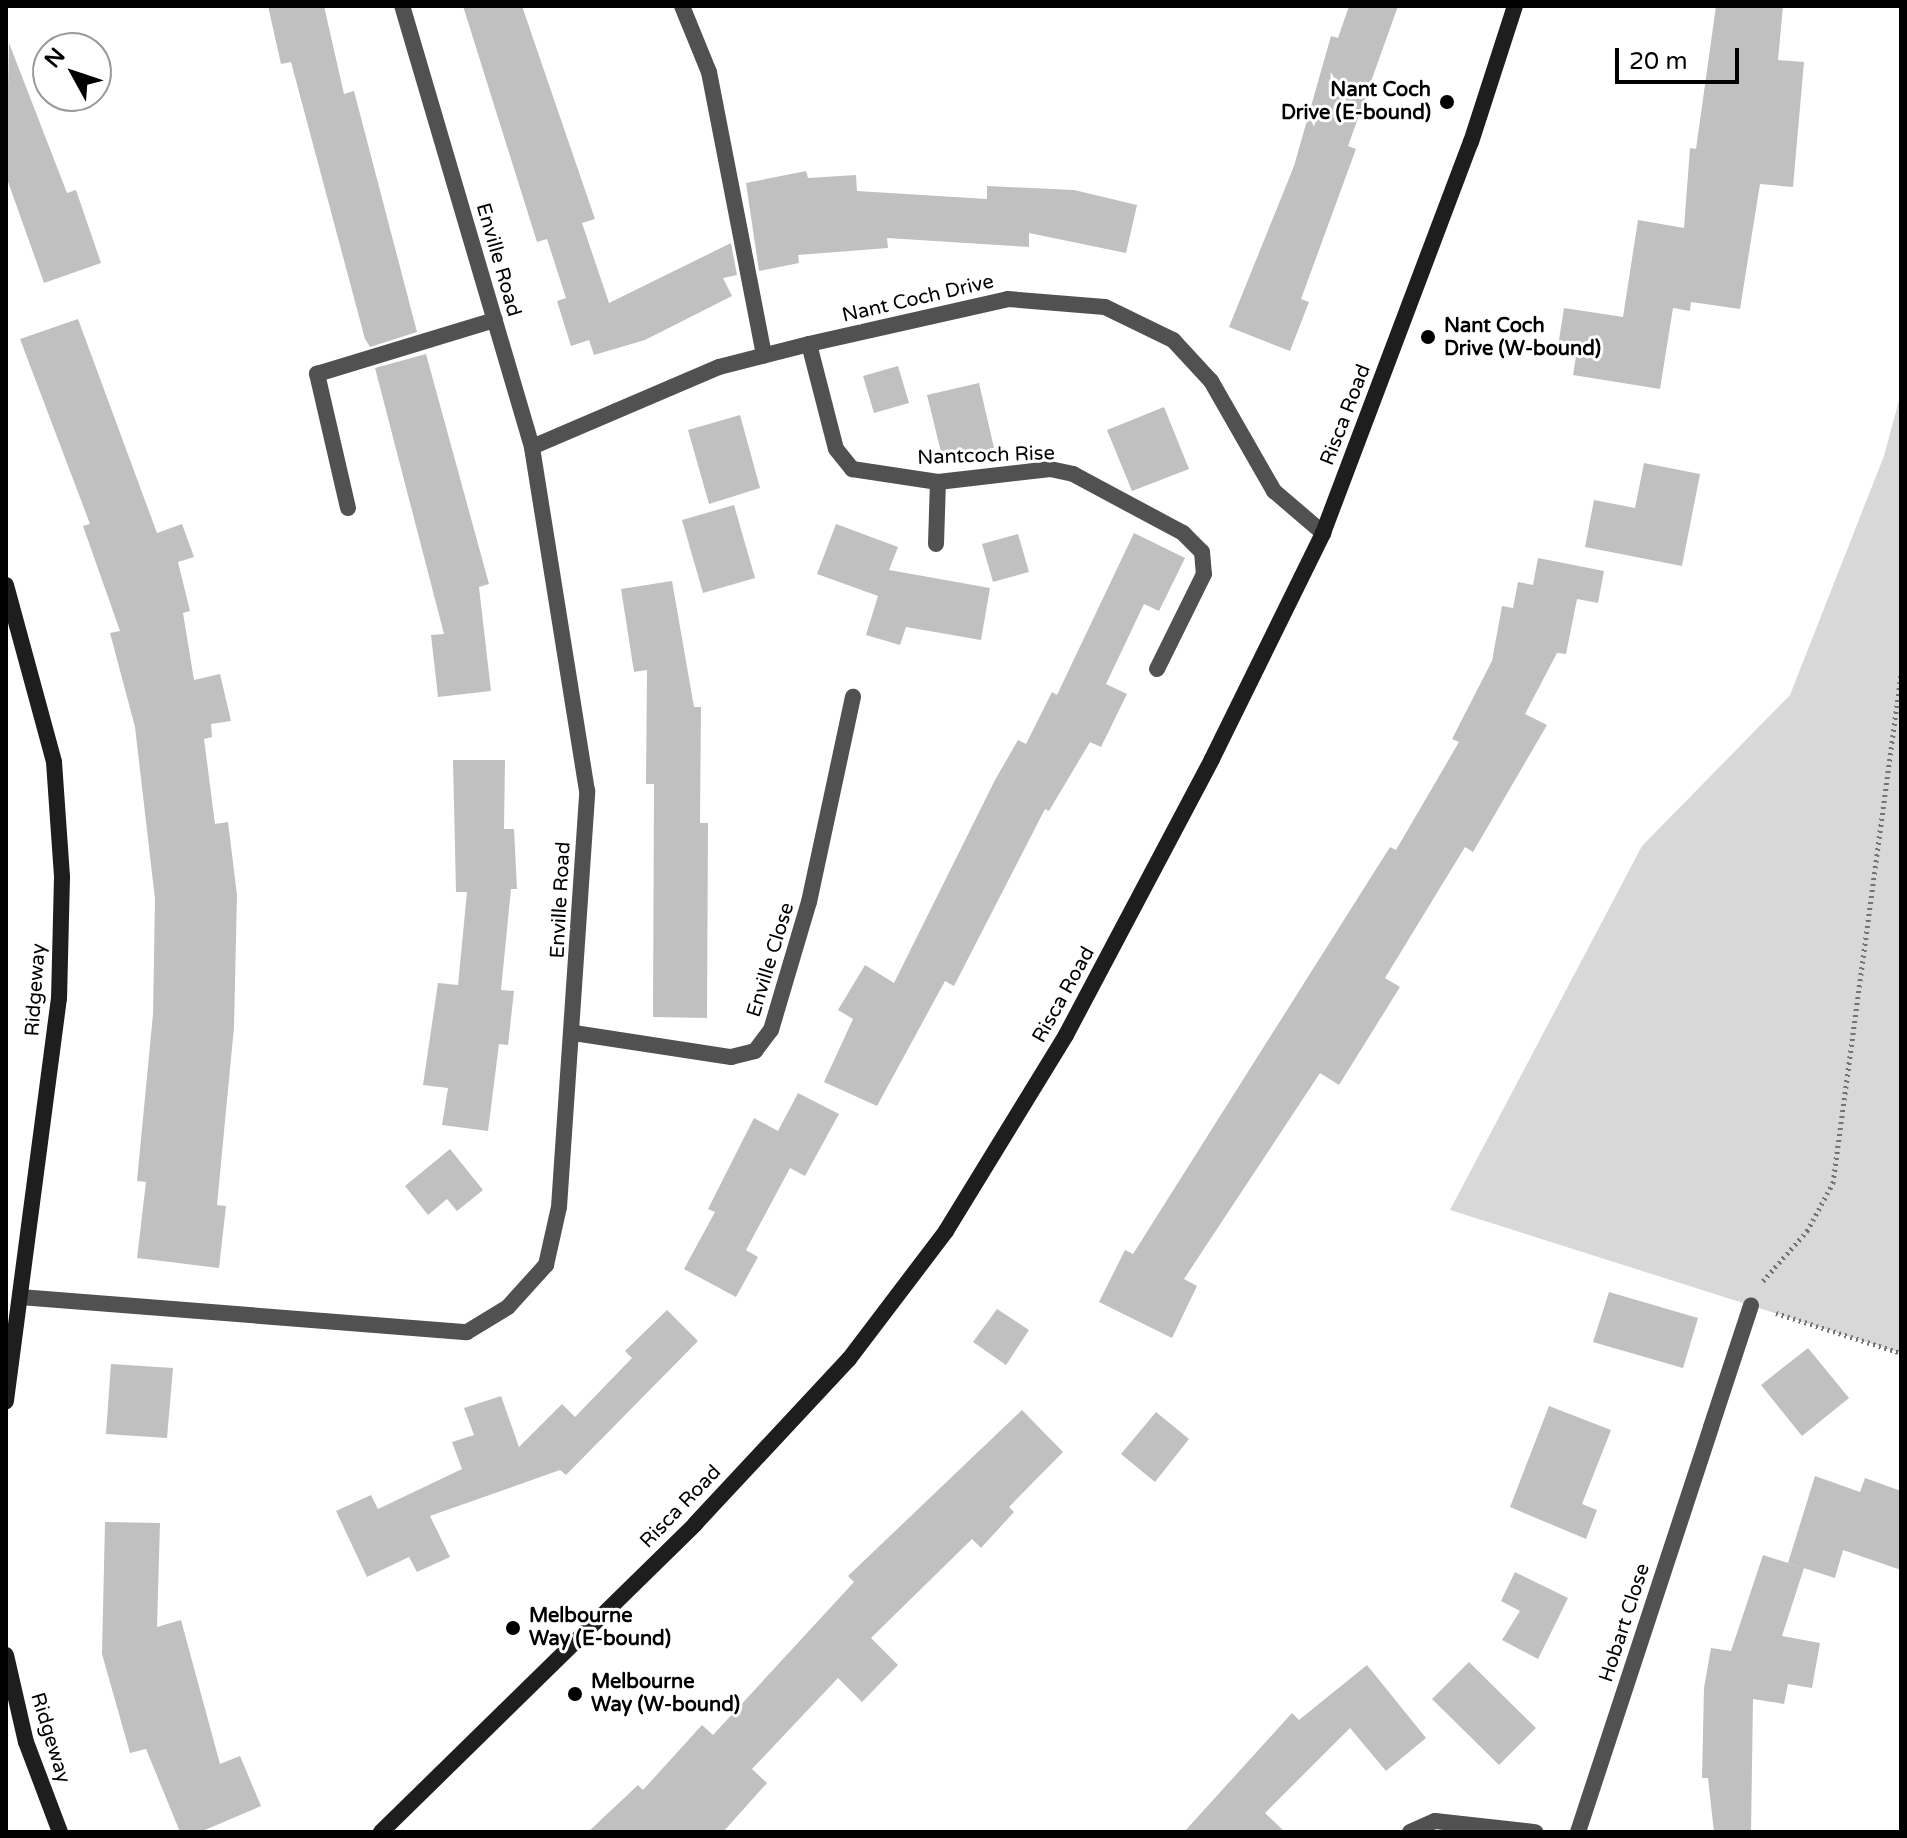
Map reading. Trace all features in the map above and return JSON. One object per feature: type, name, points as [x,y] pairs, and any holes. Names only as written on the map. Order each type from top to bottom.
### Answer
[{"type":"main road","name":"Risca Road","points":[[381,1832],[695,1524],[849,1359],[946,1231],[1066,1035],[1212,759],[1323,533],[1471,142],[1515,6]]},
{"type":"main road","name":"Ridgeway","points":[[6,585],[54,762],[62,877],[59,998],[6,1402]]},
{"type":"main road","name":"Ridgeway","points":[[6,1655],[26,1742],[60,1832]]},
{"type":"street","name":"Enville Road","points":[[20,1297],[467,1332],[508,1307],[546,1265],[559,1207],[574,1033],[587,791],[532,447],[402,6]]},
{"type":"street","points":[[682,6],[709,72],[731,168],[764,356]]},
{"type":"street","name":"Nant Coch Drive","points":[[532,447],[719,367],[809,344],[1008,299],[1105,307],[1173,340],[1211,381],[1274,491],[1323,533]]},
{"type":"street","points":[[348,508],[317,374],[495,320]]},
{"type":"street","name":"Nantcoch Rise","points":[[809,344],[836,449],[852,469],[938,482],[1050,469],[1073,474],[1183,533],[1202,552],[1204,574],[1157,669]]},
{"type":"street","points":[[936,544],[938,482]]},
{"type":"street","name":"Enville Close","points":[[574,1033],[731,1057],[755,1051],[771,1030],[809,902],[853,697]]},
{"type":"street","name":"Hobart Close","points":[[1578,1832],[1751,1305]]},
{"type":"street","points":[[1410,1832],[1435,1821],[1535,1832]]},
{"type":"path","points":[[1901,675],[1833,1183],[1807,1231],[1757,1288],[1751,1305],[1901,1353]]},
{"type":"shaded area","points":[[1901,393],[1901,1353],[1450,1210],[1642,846],[1790,695],[1884,456]]},
{"type":"building","points":[[268,6],[324,6],[344,94],[354,91],[417,332],[370,347],[365,339],[291,62],[281,64]]},
{"type":"building","points":[[463,6],[522,6],[595,219],[582,223],[609,303],[731,243],[737,275],[723,278],[732,296],[645,340],[594,355],[589,340],[571,346],[557,301],[566,298],[547,239],[537,242]]},
{"type":"building","points":[[1349,6],[1398,6],[1348,146],[1356,149],[1301,299],[1309,302],[1290,351],[1229,327],[1294,166],[1331,36],[1338,38]]},
{"type":"building","points":[[1716,6],[1783,6],[1778,60],[1804,62],[1793,187],[1760,184],[1740,309],[1691,302],[1690,311],[1673,308],[1660,389],[1573,375],[1578,344],[1559,340],[1564,308],[1623,317],[1638,220],[1684,228],[1690,148],[1696,149]]},
{"type":"building","points":[[9,43],[32,102],[32,112],[36,112],[67,193],[76,190],[101,263],[44,283],[6,176]]},
{"type":"building","points":[[806,171],[808,178],[856,175],[857,191],[987,199],[987,186],[1074,190],[1137,205],[1126,253],[1029,233],[1029,247],[887,238],[888,248],[798,255],[799,263],[759,271],[746,183]]},
{"type":"building","points":[[78,319],[157,533],[182,524],[194,557],[178,562],[190,611],[183,613],[194,680],[220,674],[231,721],[211,724],[212,737],[204,739],[215,824],[228,822],[237,895],[234,1027],[217,1205],[226,1206],[219,1268],[137,1258],[146,1182],[137,1181],[153,1014],[155,899],[135,727],[110,633],[120,631],[83,526],[90,524],[20,339]]},
{"type":"building","points":[[426,354],[489,584],[479,587],[491,691],[438,697],[431,635],[444,634],[375,368]]},
{"type":"building","points":[[898,366],[909,403],[874,413],[863,376]]},
{"type":"building","points":[[979,383],[994,448],[943,460],[927,395]]},
{"type":"building","points":[[1164,407],[1189,469],[1132,491],[1107,430]]},
{"type":"building","points":[[740,415],[760,488],[709,504],[688,430]]},
{"type":"building","points":[[1644,463],[1700,474],[1682,566],[1585,547],[1594,500],[1635,508]]},
{"type":"building","points":[[734,505],[755,578],[703,593],[682,520]]},
{"type":"building","points":[[836,524],[898,547],[889,570],[990,588],[981,640],[906,627],[900,645],[866,635],[878,596],[817,574]]},
{"type":"building","points":[[1134,533],[1185,558],[1159,611],[1144,604],[1106,684],[1127,694],[1101,747],[1090,742],[1049,811],[1045,809],[954,986],[945,981],[877,1106],[824,1082],[853,1019],[838,1010],[865,965],[894,983],[995,780],[1018,740],[1026,744],[1052,692],[1057,695]]},
{"type":"building","points":[[1018,534],[1029,572],[993,582],[982,544]]},
{"type":"building","points":[[1538,558],[1604,571],[1598,603],[1577,599],[1566,654],[1557,653],[1525,714],[1547,725],[1473,852],[1465,847],[1385,978],[1400,987],[1339,1085],[1320,1073],[1184,1279],[1197,1286],[1172,1338],[1099,1302],[1125,1250],[1133,1254],[1390,847],[1396,850],[1459,742],[1452,739],[1492,661],[1502,606],[1513,608],[1518,582],[1533,585]]},
{"type":"building","points":[[672,581],[694,707],[701,707],[700,823],[708,823],[707,1018],[653,1017],[654,784],[646,784],[647,670],[634,672],[621,589]]},
{"type":"building","points":[[453,760],[505,760],[504,829],[514,829],[517,889],[511,889],[501,990],[514,991],[508,1045],[499,1044],[488,1131],[442,1125],[448,1088],[423,1085],[438,983],[458,985],[467,892],[456,892]]},
{"type":"building","points":[[798,1093],[839,1114],[805,1176],[790,1168],[746,1250],[758,1257],[736,1297],[684,1269],[715,1212],[708,1209],[754,1118],[778,1131]]},
{"type":"building","points":[[450,1149],[483,1190],[457,1211],[447,1199],[428,1215],[405,1186]]},
{"type":"building","points":[[1609,1292],[1698,1318],[1683,1368],[1593,1342]]},
{"type":"building","points":[[997,1309],[1029,1330],[1006,1365],[973,1342]]},
{"type":"building","points":[[667,1310],[698,1341],[566,1475],[560,1470],[430,1516],[450,1557],[417,1572],[409,1557],[367,1577],[336,1511],[371,1495],[378,1509],[462,1469],[452,1442],[474,1435],[464,1408],[501,1396],[519,1447],[562,1404],[575,1417],[632,1358],[625,1351]]},
{"type":"building","points":[[1808,1348],[1849,1398],[1802,1436],[1761,1385]]},
{"type":"building","points":[[111,1364],[173,1368],[167,1438],[106,1434]]},
{"type":"building","points":[[1549,1406],[1611,1430],[1582,1504],[1597,1510],[1586,1539],[1510,1507]]},
{"type":"building","points":[[1022,1410],[1063,1452],[1009,1507],[1014,1512],[981,1548],[972,1539],[871,1638],[898,1665],[862,1702],[838,1678],[752,1769],[767,1783],[723,1832],[588,1832],[638,1785],[643,1790],[702,1725],[713,1735],[854,1582],[848,1576]]},
{"type":"building","points":[[1156,1412],[1189,1439],[1155,1482],[1121,1454]]},
{"type":"building","points":[[1815,1476],[1860,1492],[1865,1478],[1901,1491],[1901,1570],[1843,1550],[1835,1578],[1788,1563]]},
{"type":"building","points":[[105,1522],[160,1523],[157,1627],[181,1620],[220,1764],[240,1756],[261,1806],[200,1832],[180,1832],[146,1749],[130,1753],[102,1654]]},
{"type":"building","points":[[1763,1555],[1804,1568],[1782,1636],[1820,1643],[1812,1688],[1788,1684],[1784,1704],[1753,1699],[1751,1832],[1714,1832],[1708,1778],[1702,1778],[1704,1688],[1711,1648],[1731,1651]]},
{"type":"building","points":[[1515,1572],[1568,1598],[1538,1659],[1502,1640],[1520,1611],[1501,1601]]},
{"type":"building","points":[[1469,1662],[1536,1728],[1499,1765],[1432,1699]]},
{"type":"building","points":[[1367,1665],[1426,1738],[1386,1771],[1350,1728],[1265,1813],[1285,1832],[1184,1832],[1292,1713],[1299,1720]]},
{"type":"place","name":"Nant Coch Drive (E-bound)","points":[[1447,102]]},
{"type":"place","name":"Nant Coch Drive (W-bound)","points":[[1428,337]]},
{"type":"place","name":"Melbourne Way (E-bound)","points":[[513,1628]]},
{"type":"place","name":"Melbourne Way (W-bound)","points":[[575,1694]]}]
